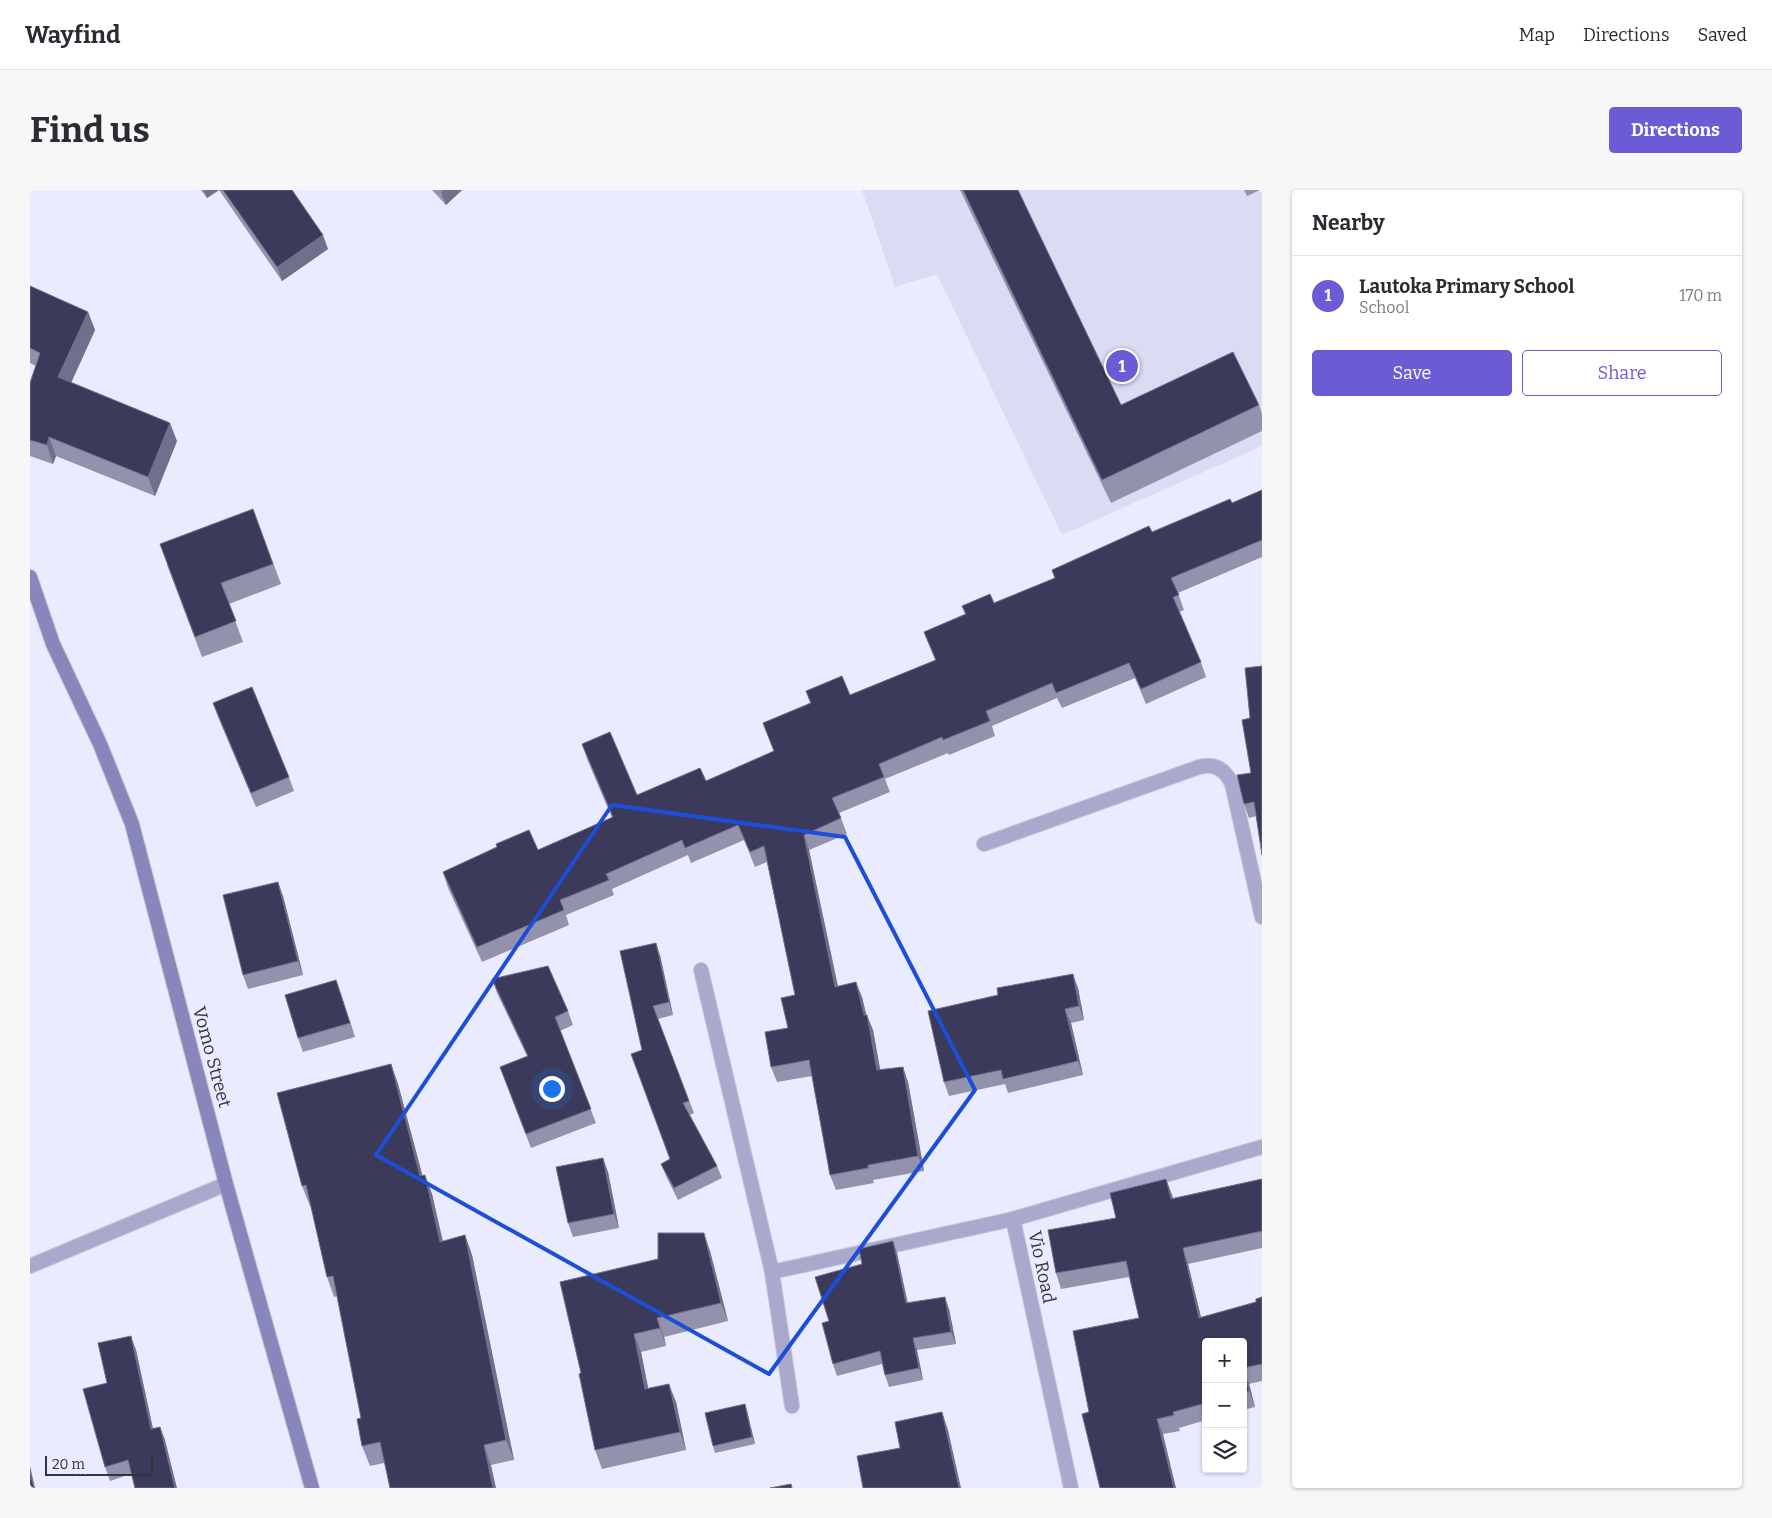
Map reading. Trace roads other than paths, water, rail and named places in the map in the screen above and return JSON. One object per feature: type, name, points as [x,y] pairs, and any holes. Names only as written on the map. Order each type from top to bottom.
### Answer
[{"type":"main road","name":"Vomo Street","points":[[30,577],[53,644],[100,744],[132,824],[226,1184],[312,1488]]},
{"type":"main road","name":"Vomo Street","points":[[30,608],[53,644]]},
{"type":"street","points":[[984,844],[1200,767],[1214,766],[1220,768],[1228,775],[1232,784],[1262,917]]},
{"type":"street","points":[[701,970],[772,1272],[792,1406]]},
{"type":"street","name":"Vio Road","points":[[1071,1488],[1013,1219],[1262,1147]]},
{"type":"street","points":[[30,1266],[226,1184]]},
{"type":"street","points":[[772,1272],[1013,1219]]},
{"type":"place","name":"Lautoka Primary School","points":[[1122,366]]}]
